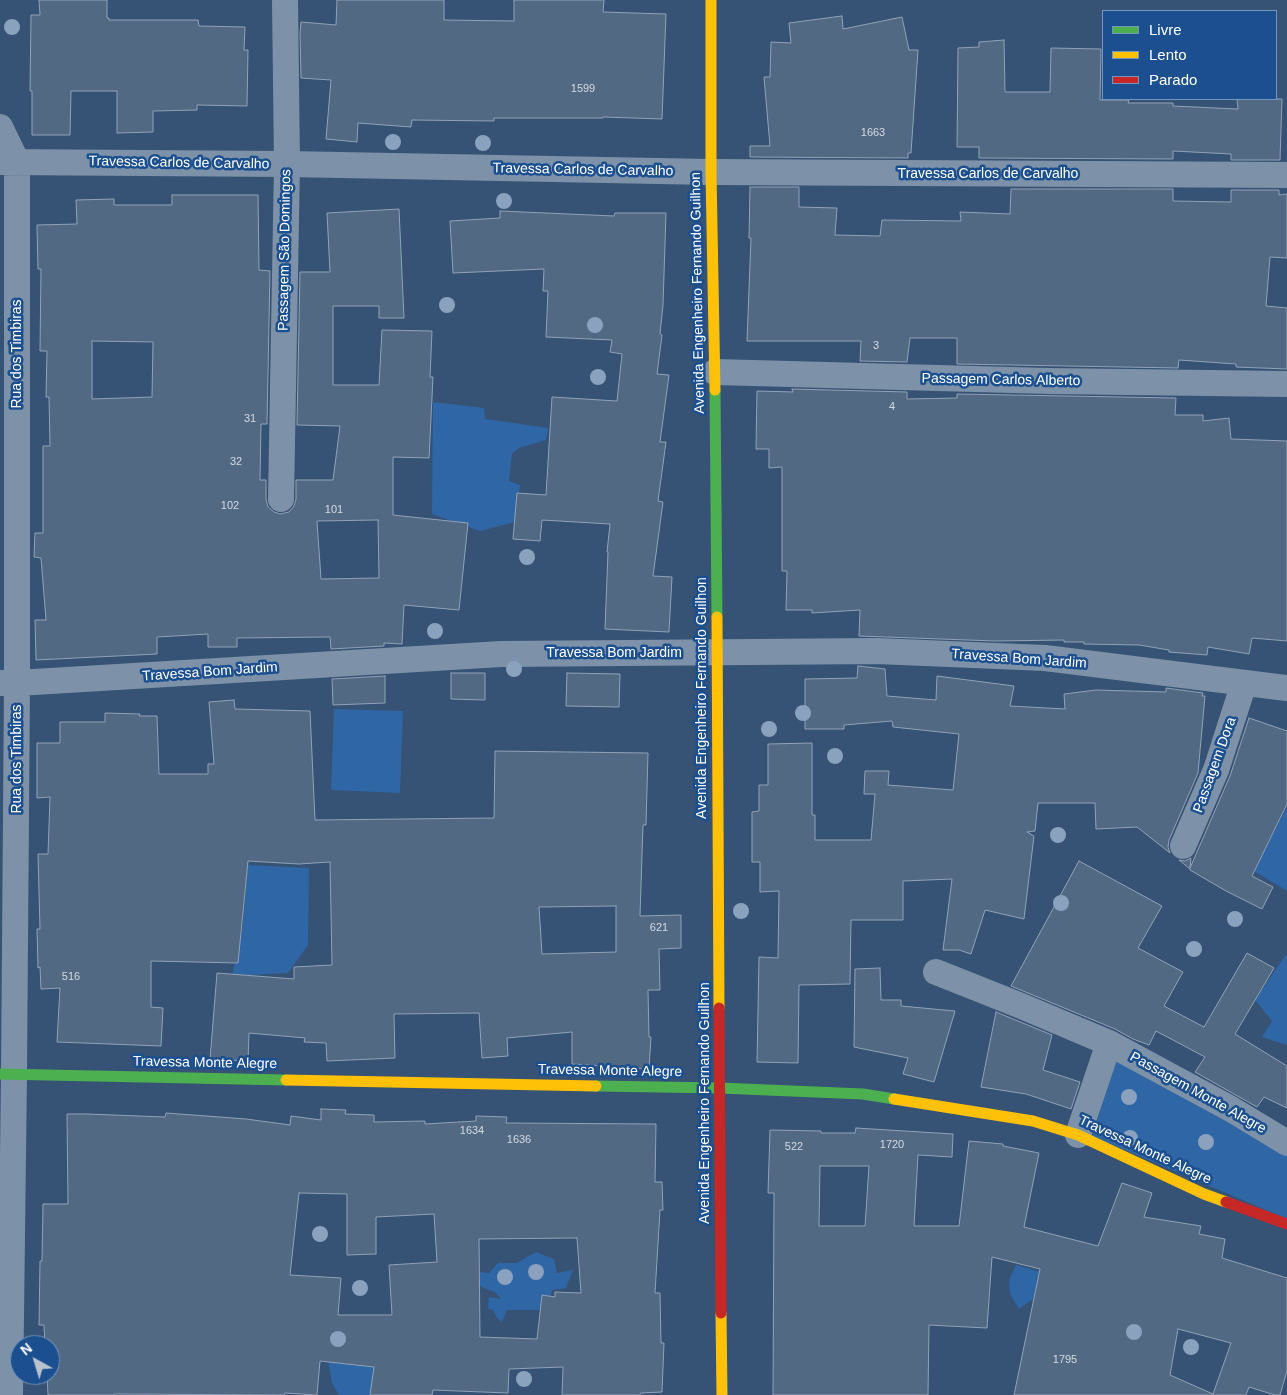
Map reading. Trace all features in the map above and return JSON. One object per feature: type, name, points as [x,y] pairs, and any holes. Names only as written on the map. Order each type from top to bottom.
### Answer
[{"type":"street","name":"Passagem São Domingos","points":[[281,499],[287,164],[285,0]]},
{"type":"street","name":"Avenida Engenheiro Fernando Guilhon","points":[[711,0],[722,1395]]},
{"type":"street","name":"Rua dos Timbiras","points":[[0,127],[8,162],[10,683],[7,1075],[10,1395]]},
{"type":"street","name":"Travessa Carlos de Carvalho","points":[[8,162],[287,164],[711,172],[1287,176]]},
{"type":"street","name":"Passagem Carlos Alberto","points":[[715,372],[1049,381],[1287,384]]},
{"type":"street","name":"Travessa Bom Jardim","points":[[10,683],[501,654],[877,652],[1045,658],[1287,688]]},
{"type":"street","name":"Passagem Dora","points":[[1183,846],[1216,770],[1244,683]]},
{"type":"street","name":"Passagem Monte Alegre","points":[[936,972],[1109,1044],[1231,1109],[1287,1143]]},
{"type":"street","points":[[1078,1134],[1109,1044]]},
{"type":"street","name":"Travessa Monte Alegre","points":[[7,1075],[720,1088],[863,1094],[1033,1121],[1078,1134],[1204,1194],[1287,1224]]},
{"type":"shaded area","points":[[433,402],[484,408],[485,419],[548,428],[546,440],[519,448],[512,454],[509,481],[520,485],[515,522],[480,531],[432,514]]},
{"type":"shaded area","points":[[334,709],[403,711],[400,793],[331,790]]},
{"type":"shaded area","points":[[1287,807],[1287,891],[1254,871]]},
{"type":"shaded area","points":[[248,865],[309,868],[308,945],[288,973],[232,976],[242,932]]},
{"type":"shaded area","points":[[1287,953],[1287,1045],[1262,1037],[1272,1021],[1255,1000]]},
{"type":"shaded area","points":[[1118,1055],[1287,1150],[1287,1219],[1092,1136]]},
{"type":"shaded area","points":[[536,1252],[554,1259],[557,1273],[573,1270],[566,1288],[552,1290],[551,1296],[542,1295],[540,1310],[507,1310],[502,1322],[497,1318],[493,1310],[488,1309],[489,1297],[501,1299],[496,1293],[480,1286],[480,1272],[489,1273],[498,1263],[517,1263]]},
{"type":"shaded area","points":[[1016,1265],[1041,1272],[1033,1299],[1019,1309],[1010,1294],[1009,1280]]},
{"type":"shaded area","points":[[325,1342],[386,1356],[391,1395],[339,1395],[332,1383]]},
{"type":"building","points":[[39,0],[107,0],[107,18],[109,20],[198,20],[199,26],[245,27],[244,50],[248,50],[247,106],[197,105],[197,110],[153,111],[153,132],[117,133],[117,91],[71,91],[70,135],[32,135],[32,91],[30,91],[31,15],[40,15]]},
{"type":"building","points":[[337,0],[444,0],[444,20],[514,21],[514,0],[604,0],[603,12],[666,14],[662,119],[603,117],[494,118],[494,121],[412,120],[411,127],[358,123],[357,142],[326,139],[331,80],[301,78],[300,33],[301,22],[336,25]]},
{"type":"building","points":[[842,16],[843,29],[902,17],[909,50],[918,50],[911,153],[908,153],[908,158],[750,157],[750,146],[770,146],[764,77],[770,77],[771,42],[791,43],[789,23]]},
{"type":"building","points":[[1004,40],[1005,92],[1050,92],[1051,48],[1101,49],[1100,100],[1129,100],[1128,103],[1173,103],[1173,106],[1238,109],[1237,100],[1282,99],[1280,160],[1231,160],[1231,154],[1173,151],[1173,159],[979,158],[979,147],[957,147],[958,48],[979,47],[979,42]]},
{"type":"building","points":[[750,187],[799,187],[799,207],[837,208],[835,235],[880,236],[882,220],[961,221],[960,212],[1010,214],[1011,189],[1173,189],[1173,201],[1231,202],[1231,190],[1279,190],[1279,195],[1287,194],[1287,258],[1270,257],[1266,306],[1287,308],[1287,369],[1236,367],[1236,364],[1179,360],[1178,368],[957,364],[957,338],[910,338],[907,362],[860,361],[861,341],[747,341],[751,238],[749,238]]},
{"type":"building","points":[[172,195],[258,195],[259,270],[270,271],[267,424],[261,424],[260,480],[266,480],[268,507],[280,514],[289,512],[294,506],[296,480],[333,480],[340,426],[297,425],[300,272],[330,272],[327,213],[399,209],[404,318],[379,318],[379,306],[333,306],[333,385],[379,385],[382,330],[432,331],[430,377],[433,377],[429,458],[393,457],[393,515],[468,523],[459,610],[404,605],[402,644],[384,643],[384,646],[331,649],[330,637],[237,638],[237,647],[208,647],[208,634],[157,637],[157,654],[36,660],[35,620],[46,620],[41,558],[34,557],[35,533],[43,533],[43,446],[50,446],[49,397],[46,397],[47,351],[40,351],[41,269],[38,269],[37,225],[77,224],[76,200],[114,199],[114,205],[172,205]],"holes":[[[92,341],[153,342],[152,397],[92,399]],[[378,520],[379,578],[321,579],[317,521]]]},
{"type":"building","points":[[500,211],[614,216],[615,213],[666,213],[663,305],[660,334],[662,335],[657,374],[669,375],[660,442],[666,442],[658,501],[663,502],[653,576],[672,577],[669,632],[605,629],[607,552],[610,524],[542,520],[540,541],[513,539],[517,493],[546,495],[552,397],[617,401],[622,354],[610,352],[612,340],[546,337],[548,291],[543,291],[544,269],[453,273],[450,221],[500,218]]},
{"type":"building","points":[[792,389],[907,392],[907,399],[957,398],[957,394],[1176,398],[1175,415],[1203,415],[1203,421],[1229,418],[1231,439],[1287,441],[1287,641],[1252,638],[1249,654],[1208,647],[1207,655],[1169,652],[1169,650],[1139,645],[1084,644],[1084,642],[1064,642],[1064,640],[995,641],[859,636],[860,610],[812,613],[812,610],[786,610],[787,571],[782,571],[782,467],[769,468],[769,449],[756,449],[757,391],[793,392]]},
{"type":"building","points":[[858,666],[885,669],[887,696],[936,700],[937,676],[1014,686],[1010,706],[1065,709],[1064,694],[1096,690],[1166,692],[1166,688],[1203,693],[1202,696],[1205,696],[1198,773],[1169,840],[1168,847],[1170,853],[1137,827],[1096,829],[1095,803],[1038,803],[1035,831],[1027,832],[1034,836],[1024,919],[985,910],[971,954],[959,950],[943,950],[952,879],[903,881],[903,920],[851,920],[850,984],[799,985],[798,1063],[757,1062],[759,957],[778,958],[779,891],[760,892],[760,862],[752,862],[752,812],[759,811],[759,785],[768,785],[768,744],[812,743],[812,815],[815,815],[815,840],[871,840],[875,794],[864,794],[865,771],[889,771],[888,785],[953,790],[959,734],[893,727],[892,721],[844,725],[844,729],[805,729],[805,679],[857,678]]},
{"type":"building","points":[[451,673],[485,673],[485,700],[451,699]]},
{"type":"building","points":[[567,673],[620,674],[619,707],[566,706]]},
{"type":"building","points":[[385,676],[385,703],[333,705],[332,679]]},
{"type":"building","points":[[234,700],[235,709],[310,711],[315,820],[494,818],[495,751],[648,753],[646,825],[643,825],[640,916],[681,915],[681,948],[659,949],[660,990],[648,990],[649,1037],[651,1037],[649,1069],[572,1064],[572,1032],[507,1038],[508,1056],[482,1058],[479,1013],[394,1014],[395,1058],[327,1061],[326,1043],[304,1042],[305,1038],[249,1033],[248,1061],[210,1059],[217,973],[294,979],[294,967],[332,965],[330,862],[299,864],[248,861],[238,963],[151,961],[151,1007],[163,1008],[161,1046],[57,1042],[60,988],[41,989],[40,967],[38,968],[37,929],[40,929],[38,854],[48,854],[50,797],[37,798],[37,743],[60,743],[60,722],[105,722],[105,713],[157,716],[159,774],[208,774],[208,764],[214,764],[209,702]],"holes":[[[616,906],[616,952],[542,954],[539,907]]]},
{"type":"building","points":[[1249,718],[1287,731],[1287,804],[1252,876],[1273,887],[1262,909],[1190,870],[1179,860],[1185,861],[1191,858],[1190,868],[1230,776]]},
{"type":"building","points":[[1079,861],[1162,906],[1138,948],[1183,972],[1164,1006],[1204,1027],[1247,953],[1274,968],[1235,1034],[1287,1066],[1287,1108],[1264,1097],[1257,1107],[1195,1072],[1205,1057],[1156,1031],[1149,1045],[1011,986]]},
{"type":"building","points":[[880,968],[881,1000],[901,1000],[901,1006],[955,1011],[934,1082],[903,1074],[908,1058],[854,1047],[855,969]]},
{"type":"building","points":[[996,1012],[1052,1035],[1043,1070],[1080,1082],[1071,1109],[1026,1094],[981,1087]]},
{"type":"building","points":[[321,1109],[346,1110],[345,1114],[374,1115],[374,1122],[425,1121],[425,1124],[476,1121],[476,1116],[507,1117],[506,1123],[656,1124],[655,1182],[662,1182],[663,1210],[660,1210],[655,1293],[660,1293],[661,1343],[664,1343],[662,1392],[641,1393],[640,1395],[562,1395],[563,1367],[509,1369],[508,1393],[433,1390],[432,1395],[370,1395],[374,1367],[320,1361],[317,1395],[285,1393],[284,1395],[48,1395],[48,1385],[60,1385],[60,1335],[44,1335],[44,1325],[39,1325],[43,1204],[68,1204],[67,1114],[165,1117],[166,1113],[246,1119],[290,1125],[291,1116],[321,1120]],"holes":[[[299,1193],[347,1194],[347,1255],[376,1254],[376,1217],[434,1214],[437,1262],[389,1265],[392,1315],[338,1315],[341,1278],[290,1275]],[[577,1238],[581,1293],[555,1292],[555,1297],[542,1295],[537,1339],[480,1337],[479,1239]]]},
{"type":"building","points":[[856,1128],[953,1134],[952,1157],[918,1155],[914,1226],[959,1226],[969,1141],[1003,1144],[1003,1146],[1039,1153],[1024,1227],[1098,1246],[1122,1183],[1152,1193],[1144,1217],[1201,1226],[1199,1234],[1225,1239],[1222,1258],[1287,1278],[1287,1371],[1280,1395],[1249,1387],[1246,1395],[1014,1395],[1040,1269],[992,1257],[987,1328],[929,1325],[928,1395],[773,1395],[774,1193],[768,1193],[770,1130],[855,1133]],"holes":[[[820,1166],[869,1166],[865,1226],[819,1226]],[[1178,1329],[1231,1343],[1213,1394],[1170,1375]]]},
{"type":"traffic: fast","points":[[715,390],[717,617]]},
{"type":"traffic: fast","points":[[0,1074],[286,1080]]},
{"type":"traffic: fast","points":[[596,1086],[720,1088],[863,1094],[894,1099]]},
{"type":"traffic: slow","points":[[711,0],[711,172],[715,390]]},
{"type":"traffic: slow","points":[[717,617],[719,1008]]},
{"type":"traffic: slow","points":[[286,1080],[596,1086]]},
{"type":"traffic: slow","points":[[894,1099],[1033,1121],[1078,1135],[1204,1194],[1226,1202]]},
{"type":"traffic: slow","points":[[721,1313],[722,1395]]},
{"type":"traffic: jam","points":[[719,1008],[721,1313]]},
{"type":"traffic: jam","points":[[1226,1202],[1287,1224]]}]
